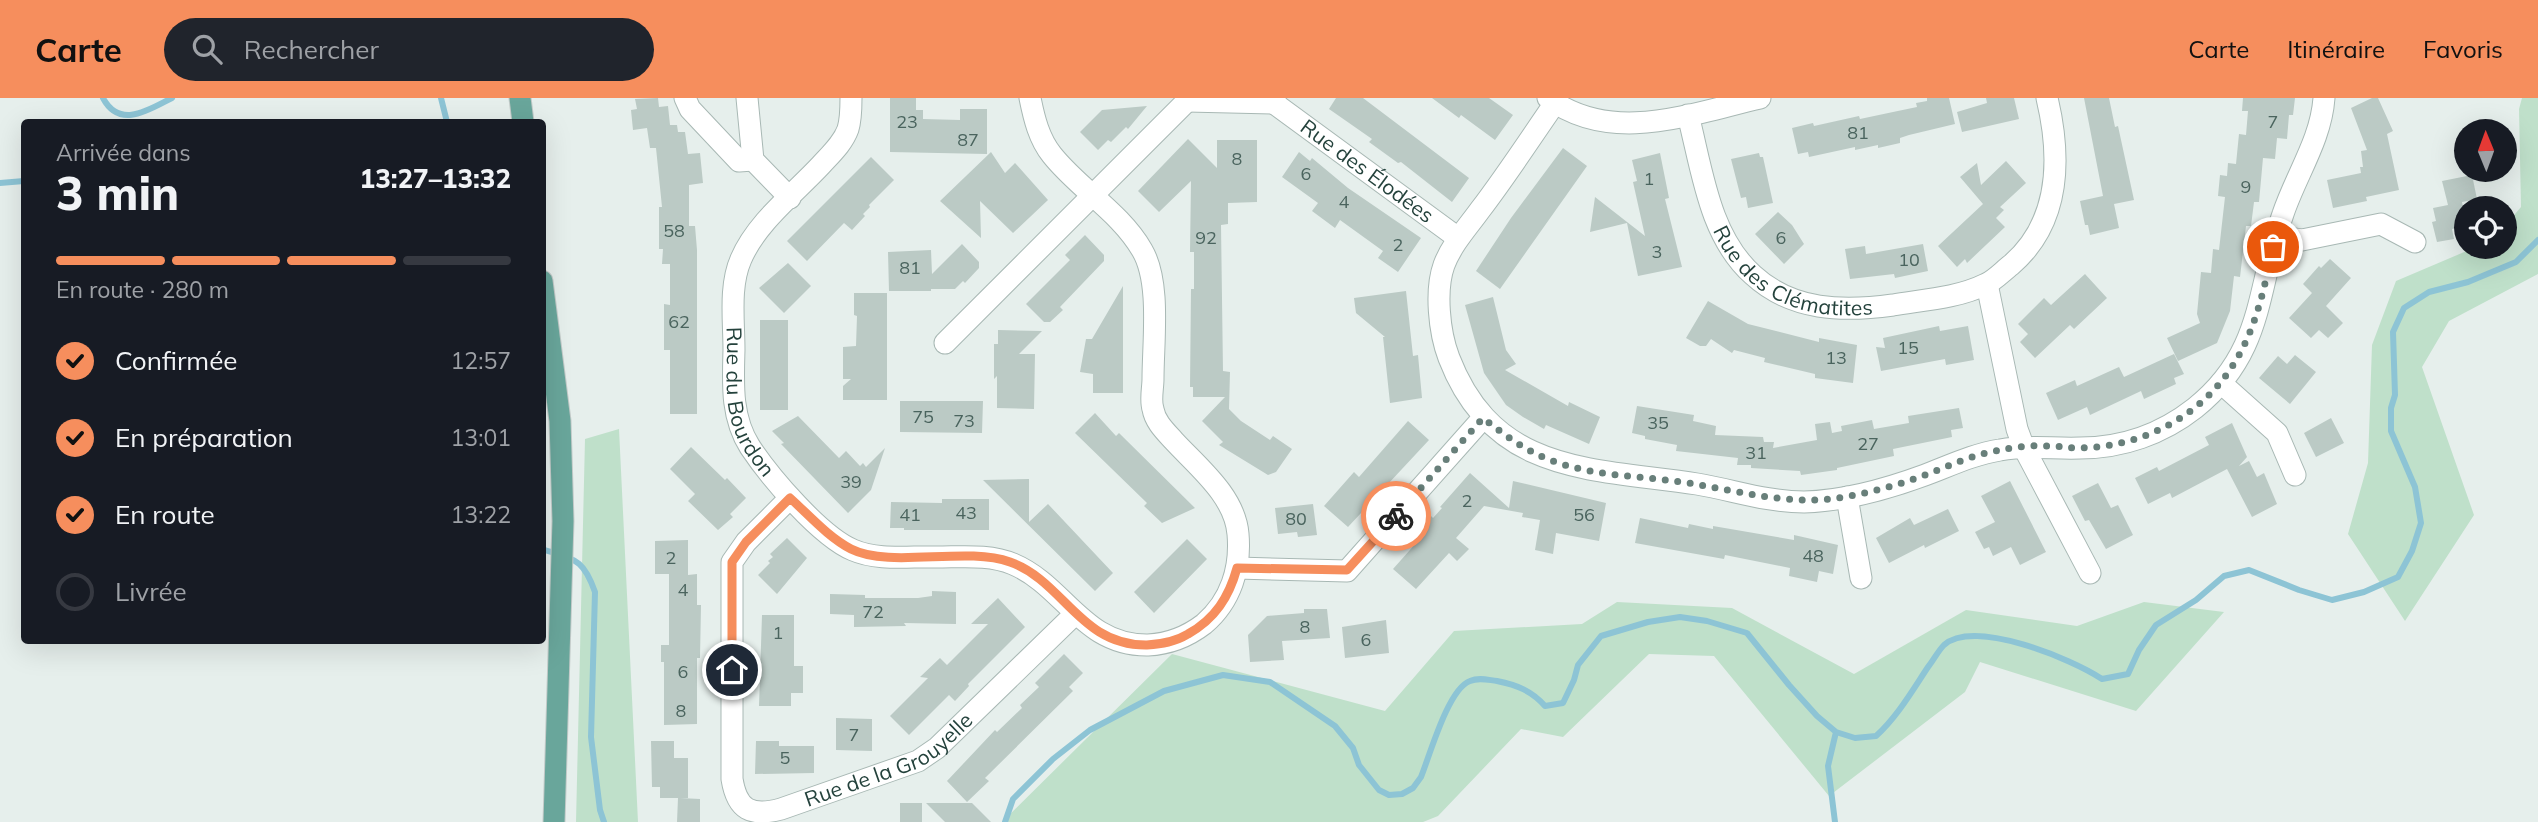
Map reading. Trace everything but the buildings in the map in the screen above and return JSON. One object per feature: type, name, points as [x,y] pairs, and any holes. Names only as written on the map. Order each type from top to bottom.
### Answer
[{"type":"main road","points":[[520,98],[523,119]]},
{"type":"main road","points":[[546,312],[560,421],[563,521],[554,822]]},
{"type":"street","points":[[685,98],[690,108],[739,161],[753,160]]},
{"type":"street","points":[[747,98],[753,160],[790,198]]},
{"type":"street","name":"Rue du Bourdon","points":[[851,98],[850,119],[842,141],[757,232],[739,265],[735,288],[733,399],[738,421],[749,445],[790,498],[832,536],[853,550],[879,556],[984,557],[1010,562],[1034,575],[1088,625],[1113,639],[1128,644],[1171,643],[1196,630],[1218,610],[1229,593],[1237,568],[1238,535],[1233,512],[1220,491],[1162,428],[1153,410],[1153,290],[1150,267],[1133,236],[1051,155],[1042,139],[1030,98]]},
{"type":"street","points":[[1759,98],[1688,115],[1643,123],[1618,124],[1575,114],[1552,101],[1458,238],[1443,267],[1439,302],[1447,351],[1456,376],[1483,418],[1529,451],[1566,465],[1707,486],[1771,499],[1804,502],[1847,497],[1908,481],[2000,450],[2047,446],[2096,448],[2140,438],[2182,417],[2221,383],[2246,342],[2256,319],[2276,236],[2316,140],[2324,98]]},
{"type":"street","name":"Rue des Clématites","points":[[1688,115],[1717,221],[1735,253],[1753,275],[1778,292],[1801,303],[1845,310],[1948,296],[1987,284],[2017,260],[2046,215],[2055,183],[2055,131],[2047,98]]},
{"type":"street","name":"Rue des Élodées","points":[[1092,195],[1188,99],[1272,101],[1458,238]]},
{"type":"street","points":[[945,343],[1092,195]]},
{"type":"street","points":[[2276,236],[2302,240],[2381,224],[2415,242]]},
{"type":"street","points":[[1987,284],[2017,429],[2024,448],[2090,573]]},
{"type":"street","points":[[2221,383],[2277,433],[2295,475]]},
{"type":"street","points":[[1237,568],[1347,570],[1483,418]]},
{"type":"street","points":[[1847,497],[1861,578]]},
{"type":"street","name":"Rue de la Grouyelle","points":[[790,498],[746,542],[732,562],[732,779],[736,799],[748,809],[768,812],[781,809],[918,761],[937,748],[1076,614]]},
{"type":"green space","points":[[2522,98],[2538,98],[2538,274],[2449,321],[2422,367],[2474,515],[2405,621],[2348,534],[2368,463],[2372,345],[2396,281],[2454,256],[2454,259],[2517,259],[2517,212],[2521,207],[2519,109]]},
{"type":"green space","points":[[619,429],[638,822],[576,822],[585,439]]},
{"type":"green space","points":[[1617,602],[1732,608],[1854,674],[1966,610],[2077,626],[2144,602],[2224,612],[2136,711],[1980,662],[1965,692],[1829,796],[1714,656],[1649,654],[1563,737],[1521,729],[1438,816],[1423,822],[1002,822],[1172,654],[1385,711],[1454,631],[1582,624]]},
{"type":"waterway","points":[[103,98],[110,108],[127,115],[145,111],[172,98]]},
{"type":"waterway","points":[[441,98],[446,119]]},
{"type":"waterway","points":[[0,183],[21,181]]},
{"type":"waterway","points":[[1005,822],[1013,799],[1053,759],[1090,730],[1164,691],[1223,675],[1270,682],[1335,726],[1353,748],[1359,765],[1379,790],[1389,795],[1402,794],[1413,788],[1421,777],[1447,709],[1454,696],[1470,681],[1484,679],[1511,684],[1524,689],[1545,706],[1563,703],[1578,665],[1601,636],[1648,622],[1680,617],[1707,621],[1747,633],[1817,716],[1836,732],[1855,738],[1876,736],[1884,729],[1942,647],[1958,638],[1977,636],[2023,644],[2069,661],[2102,679],[2128,674],[2139,650],[2156,625],[2196,600],[2224,576],[2249,570],[2332,600],[2364,592],[2398,577],[2412,551],[2421,523],[2415,487],[2391,431],[2391,408],[2395,395],[2393,332],[2404,308],[2429,292],[2468,282],[2516,262],[2538,240]]},
{"type":"waterway","points":[[546,550],[582,566],[595,592],[591,737],[600,810],[604,822]]},
{"type":"waterway","points":[[1835,822],[1828,766],[1836,732]]},
{"type":"way so far","points":[[1396,516],[1483,418],[1529,451],[1557,463],[1707,486],[1771,499],[1804,502],[1847,497],[1882,488],[2000,450],[2047,446],[2096,448],[2126,442],[2154,432],[2182,417],[2221,383],[2235,363],[2256,319],[2273,247]]},
{"type":"route","points":[[732,670],[732,562],[746,542],[790,498],[832,536],[853,550],[879,556],[984,557],[1010,562],[1034,575],[1088,625],[1113,639],[1141,645],[1171,643],[1196,630],[1224,601],[1234,582],[1237,568],[1347,570],[1396,516]]}]
